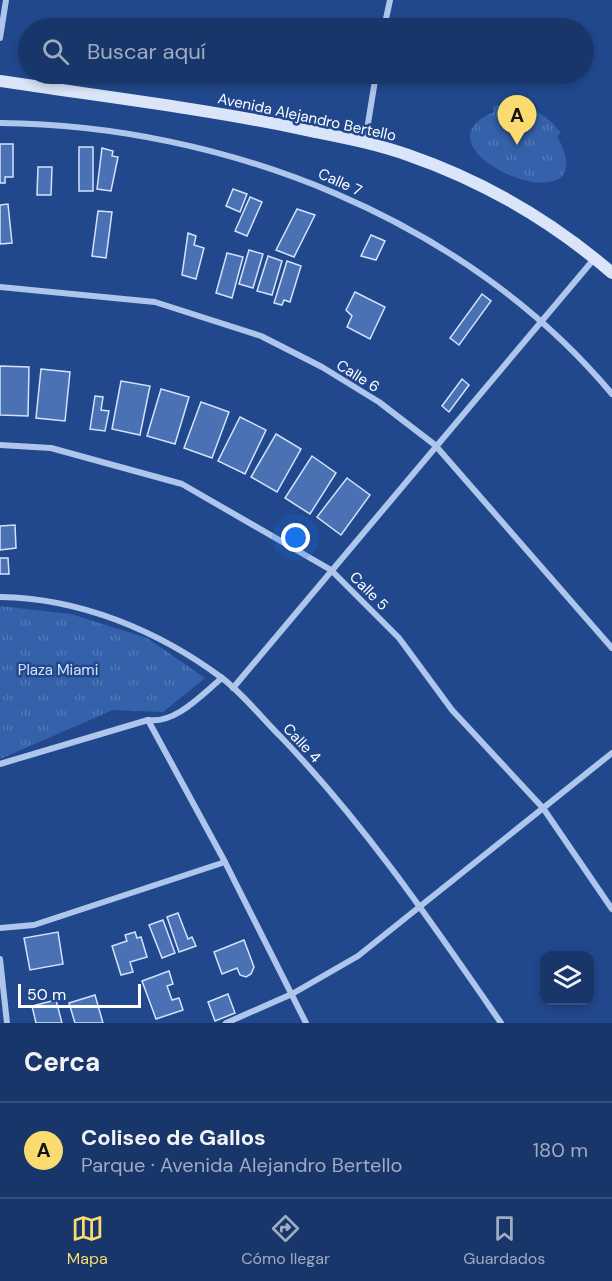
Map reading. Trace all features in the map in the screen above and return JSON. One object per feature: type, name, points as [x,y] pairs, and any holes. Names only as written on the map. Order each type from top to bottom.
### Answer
[{"type":"main road","name":"Avenida Alejandro Bertello","points":[[0,81],[18,84]]},
{"type":"main road","name":"Avenida Alejandro Bertello","points":[[20,84],[239,116],[365,142],[408,155],[474,182],[529,212],[612,273]]},
{"type":"street","points":[[0,38],[6,0]]},
{"type":"street","points":[[386,18],[390,0]]},
{"type":"street","points":[[365,142],[374,84]]},
{"type":"street","name":"Calle 7","points":[[0,123],[48,124],[130,134],[288,173],[346,197],[442,250],[541,321],[572,350],[612,394]]},
{"type":"street","points":[[233,688],[594,258]]},
{"type":"street","name":"Calle 6","points":[[0,287],[155,302],[261,336],[322,367],[379,402],[435,445],[612,648]]},
{"type":"street","name":"Calle 5","points":[[0,445],[51,448],[182,484],[331,570],[399,638],[452,710],[543,808],[612,909]]},
{"type":"street","name":"Calle 4","points":[[0,597],[69,607],[111,617],[156,635],[222,678],[294,750],[352,817],[421,906],[501,1023]]},
{"type":"street","points":[[0,764],[148,720],[157,721],[180,711],[222,678]]},
{"type":"street","points":[[148,720],[225,862],[306,1023]]},
{"type":"street","points":[[226,1023],[292,994],[358,956],[612,753]]},
{"type":"street","points":[[0,928],[34,926],[225,862]]},
{"type":"street","points":[[0,959],[7,1023]]},
{"type":"green space","points":[[518,106],[534,111],[542,115],[561,133],[557,136],[566,165],[557,180],[537,182],[511,176],[488,163],[472,146],[472,128],[494,112],[493,107]]},
{"type":"green space","name":"Plaza Miami","points":[[0,606],[71,614],[147,638],[205,678],[163,712],[113,710],[0,759]]},
{"type":"building","points":[[0,144],[13,144],[13,177],[5,177],[5,183],[0,183]]},
{"type":"building","points":[[79,147],[93,147],[93,191],[79,191]]},
{"type":"building","points":[[102,148],[113,151],[112,156],[118,157],[111,191],[97,189]]},
{"type":"building","points":[[38,167],[52,167],[51,195],[37,195]]},
{"type":"building","points":[[233,189],[247,194],[240,212],[226,206]]},
{"type":"building","points":[[250,197],[262,202],[247,236],[235,231]]},
{"type":"building","points":[[8,204],[12,243],[0,244],[0,205]]},
{"type":"building","points":[[297,209],[315,215],[294,257],[276,250]]},
{"type":"building","points":[[98,211],[112,212],[106,258],[92,256]]},
{"type":"building","points":[[188,233],[196,236],[194,245],[204,248],[196,279],[182,275]]},
{"type":"building","points":[[371,235],[385,241],[376,260],[361,256]]},
{"type":"building","points":[[249,250],[263,254],[253,288],[239,284]]},
{"type":"building","points":[[227,253],[243,257],[232,298],[216,293]]},
{"type":"building","points":[[268,256],[282,261],[272,295],[257,291]]},
{"type":"building","points":[[287,261],[301,266],[290,302],[284,300],[282,305],[274,303]]},
{"type":"building","points":[[355,292],[385,307],[370,339],[347,327],[352,316],[346,310]]},
{"type":"building","points":[[482,294],[491,301],[459,345],[450,338]]},
{"type":"building","points":[[0,366],[29,367],[28,416],[0,415]]},
{"type":"building","points":[[41,369],[70,372],[65,421],[36,418]]},
{"type":"building","points":[[462,379],[469,385],[449,412],[442,406]]},
{"type":"building","points":[[121,381],[150,386],[140,435],[112,429]]},
{"type":"building","points":[[161,389],[189,397],[175,444],[147,436]]},
{"type":"building","points":[[95,396],[103,397],[101,410],[109,411],[105,431],[90,429]]},
{"type":"building","points":[[201,402],[229,412],[212,458],[184,448]]},
{"type":"building","points":[[240,417],[266,430],[245,474],[218,461]]},
{"type":"building","points":[[276,434],[301,449],[277,492],[251,477]]},
{"type":"building","points":[[312,456],[336,473],[310,514],[285,498]]},
{"type":"building","points":[[347,478],[370,495],[341,535],[317,517]]},
{"type":"building","points":[[15,525],[16,548],[0,550],[0,526]]},
{"type":"building","points":[[0,558],[8,558],[9,574],[0,574]]},
{"type":"building","points":[[178,913],[188,939],[192,937],[196,946],[179,952],[167,917]]},
{"type":"building","points":[[163,920],[175,953],[162,958],[149,925]]},
{"type":"building","points":[[58,932],[63,964],[30,970],[24,938]]},
{"type":"building","points":[[135,932],[137,938],[141,937],[147,957],[130,962],[133,972],[121,975],[112,946],[127,941],[125,935]]},
{"type":"building","points":[[244,940],[254,967],[251,974],[246,977],[240,975],[237,968],[222,974],[214,952]]},
{"type":"building","points":[[169,971],[173,984],[167,986],[172,1000],[179,998],[183,1010],[156,1019],[142,981]]},
{"type":"building","points":[[228,994],[235,1013],[215,1021],[208,1002]]},
{"type":"building","points":[[95,995],[103,1023],[75,1023],[69,1003]]},
{"type":"building","points":[[56,1000],[62,1023],[36,1023],[32,1006]]},
{"type":"place","name":"Coliseo de Gallos","points":[[517,145]]}]
